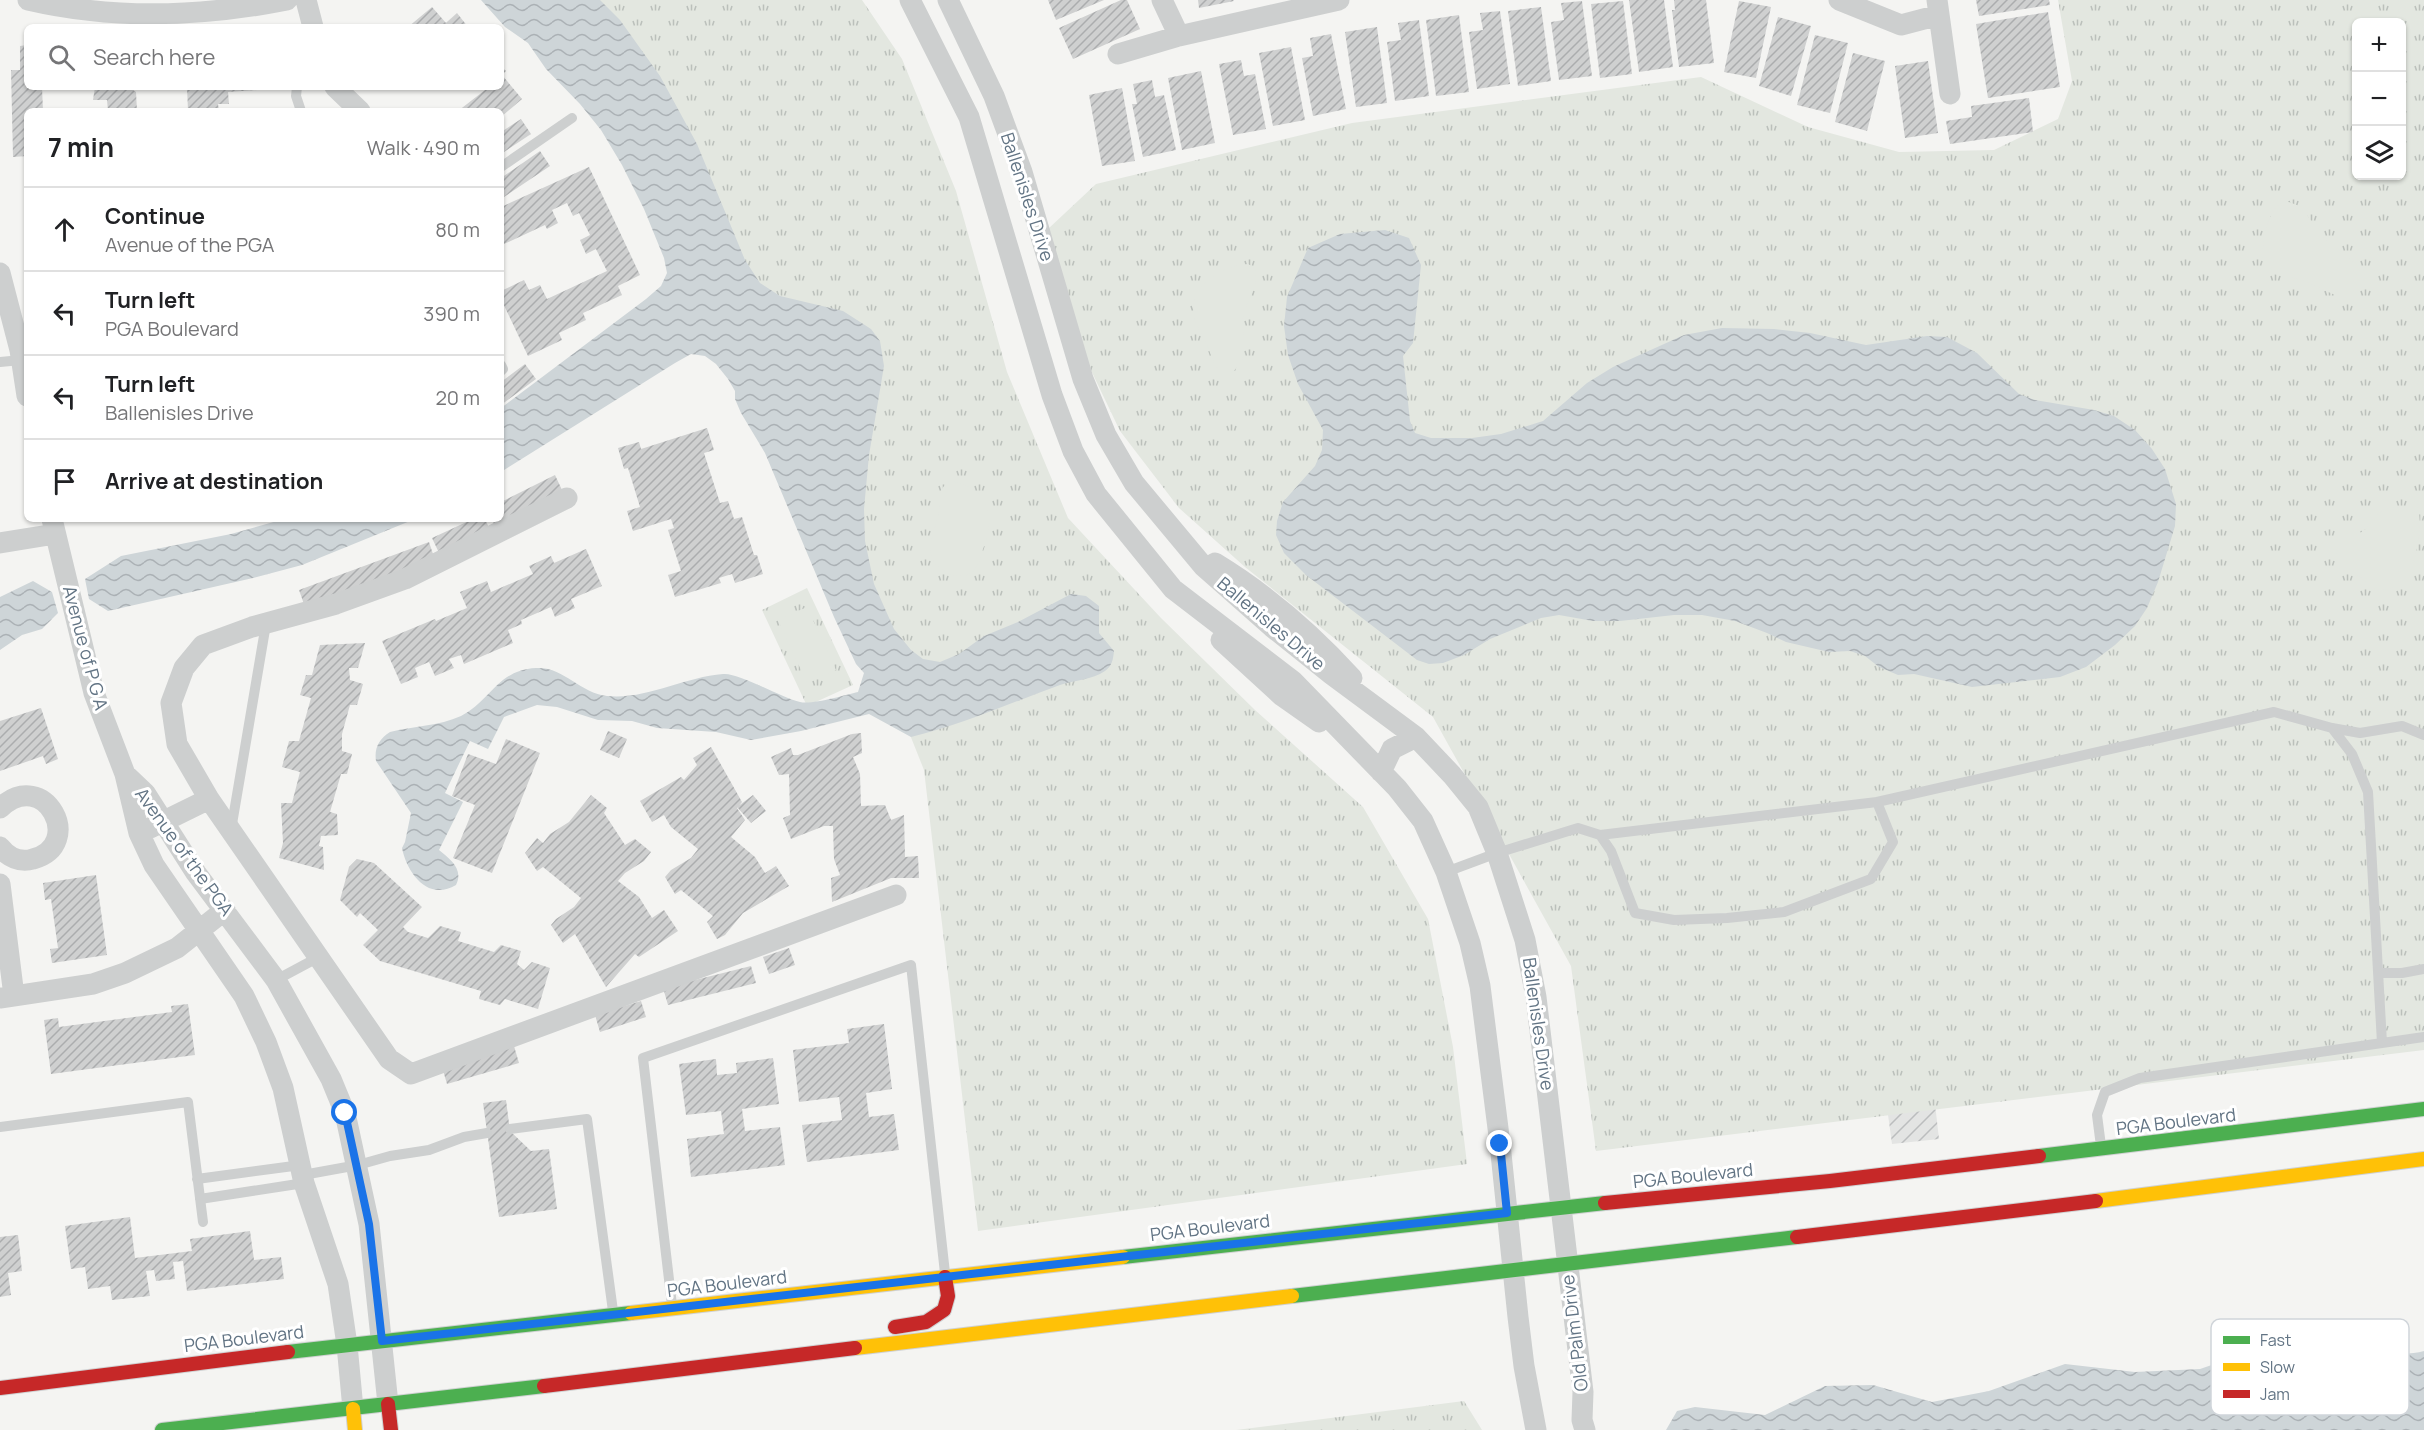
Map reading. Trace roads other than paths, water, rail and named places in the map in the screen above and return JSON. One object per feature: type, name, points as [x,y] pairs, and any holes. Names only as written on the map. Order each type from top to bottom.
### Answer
[{"type":"main road","name":"PGA Boulevard","points":[[0,1388],[347,1345],[1507,1213],[1830,1181],[2424,1109]]},
{"type":"main road","points":[[162,1430],[354,1419],[388,1404],[1853,1232],[2424,1159]]},
{"type":"main road","points":[[883,1329],[926,1322],[944,1310],[948,1296],[945,1277]]},
{"type":"main road","points":[[753,1360],[862,1332]]},
{"type":"main road","points":[[388,1404],[391,1430]]},
{"type":"street","points":[[28,0],[61,8],[114,14],[197,13],[287,0]]},
{"type":"street","points":[[306,0],[312,24]]},
{"type":"street","name":"Ballenisles Drive","points":[[910,0],[969,117],[1052,395],[1073,451],[1096,494],[1173,589],[1293,681],[1381,772],[1423,821],[1446,872],[1470,943],[1480,986],[1513,1271]]},
{"type":"street","name":"Ballenisles Drive","points":[[948,0],[994,96],[1022,172],[1083,379],[1106,435],[1134,483],[1168,526],[1192,549],[1204,567],[1272,627],[1416,736],[1452,774],[1478,807],[1497,853],[1525,940],[1536,997],[1564,1235]]},
{"type":"street","points":[[1162,0],[1179,36]]},
{"type":"street","points":[[1118,54],[1179,36],[1339,0]]},
{"type":"street","points":[[1839,0],[1901,25],[1938,8],[1950,94]]},
{"type":"street","points":[[337,90],[352,108]]},
{"type":"street","points":[[0,273],[9,299],[24,378]]},
{"type":"street","points":[[567,498],[405,579],[336,604],[203,645],[184,668],[171,703],[177,744],[208,799],[389,1059],[411,1074],[896,895]]},
{"type":"street","points":[[0,543],[54,526]]},
{"type":"street","name":"Avenue of P G A","points":[[54,526],[94,693],[125,774]]},
{"type":"street","points":[[1192,549],[1247,583],[1324,647],[1386,715]]},
{"type":"street","points":[[1173,589],[1232,651],[1282,696],[1359,750]]},
{"type":"street","points":[[1255,651],[1272,627]]},
{"type":"street","points":[[1381,772],[1392,750],[1416,736]]},
{"type":"street","name":"Avenue of the PGA","points":[[125,774],[145,793],[196,873],[276,980],[331,1079],[345,1113],[369,1224],[388,1404]]},
{"type":"street","name":"Avenue of the PGA","points":[[125,774],[139,833],[154,865],[244,996],[266,1042],[283,1088],[303,1174],[338,1284],[354,1419]]},
{"type":"street","points":[[0,808],[10,800],[22,796],[35,797],[51,808],[58,825],[57,837],[51,849],[41,857],[29,860],[16,859],[5,854],[0,847]]},
{"type":"street","points":[[139,833],[208,799]]},
{"type":"street","points":[[0,884],[7,997],[51,992],[103,980],[177,948],[225,910]]},
{"type":"street","name":"Old Palm Drive","points":[[1564,1235],[1583,1392],[1582,1420],[1585,1430]]},
{"type":"street","points":[[1513,1271],[1524,1366],[1536,1430]]},
{"type":"lane","points":[[297,90],[300,108]]},
{"type":"lane","points":[[504,165],[572,118]]},
{"type":"lane","points":[[0,362],[21,360]]},
{"type":"lane","points":[[231,831],[266,624]]},
{"type":"lane","points":[[1446,872],[1497,853],[1578,828],[1600,835],[1877,802],[2274,712],[2360,734],[2402,726],[2424,735]]},
{"type":"lane","points":[[2332,728],[2352,754],[2368,792],[2382,1042]]},
{"type":"lane","points":[[1600,835],[1611,851],[1635,913],[1674,920],[1727,918],[1784,912],[1870,879],[1893,842],[1877,802]]},
{"type":"lane","points":[[276,980],[319,957]]},
{"type":"lane","points":[[672,1308],[643,1058],[911,965],[945,1277]]},
{"type":"lane","points":[[2379,973],[2402,973],[2424,969]]},
{"type":"lane","points":[[2102,1149],[2097,1115],[2104,1092],[2140,1078],[2424,1036]]},
{"type":"lane","points":[[0,1127],[188,1102],[203,1222]]},
{"type":"lane","points":[[510,1129],[587,1119],[613,1315]]},
{"type":"lane","points":[[200,1199],[303,1174],[358,1165],[390,1155],[429,1150],[464,1137],[487,1133]]},
{"type":"lane","points":[[197,1179],[303,1174]]},
{"type":"water","points":[[481,0],[600,0],[620,20],[660,76],[697,144],[745,260],[760,283],[780,296],[843,311],[871,329],[880,341],[884,366],[869,455],[864,509],[865,541],[874,584],[894,629],[911,650],[923,659],[940,662],[959,654],[984,636],[1018,622],[1071,594],[1086,596],[1099,606],[1099,633],[1114,651],[1112,662],[1107,669],[1095,676],[1060,685],[968,720],[911,737],[869,714],[801,731],[751,740],[716,732],[657,728],[632,721],[598,720],[557,707],[537,705],[504,717],[488,749],[470,741],[445,793],[463,802],[439,850],[457,869],[456,885],[436,890],[420,882],[409,867],[402,848],[411,813],[376,761],[378,744],[390,732],[444,722],[461,716],[512,674],[536,668],[546,669],[555,671],[597,694],[622,696],[651,692],[708,676],[730,674],[792,700],[805,703],[858,692],[864,673],[856,664],[834,617],[765,453],[741,413],[735,399],[735,391],[716,364],[705,356],[691,354],[675,363],[504,470],[504,406],[646,299],[661,286],[667,273],[664,258],[644,209],[601,130],[580,104],[546,69],[528,43],[502,24]]},
{"type":"water","points":[[1385,230],[1409,238],[1421,265],[1413,343],[1403,356],[1410,421],[1415,433],[1431,438],[1472,438],[1501,434],[1543,421],[1587,383],[1613,367],[1684,335],[1722,328],[1774,329],[1810,333],[1866,345],[1927,336],[1947,337],[1977,353],[2019,394],[2035,400],[2094,410],[2114,416],[2135,430],[2152,449],[2165,469],[2176,504],[2175,526],[2158,582],[2147,608],[2135,626],[2086,667],[2060,677],[1972,687],[1914,674],[1898,675],[1879,667],[1865,656],[1850,651],[1829,652],[1786,642],[1735,621],[1702,615],[1593,621],[1559,615],[1541,618],[1490,639],[1464,655],[1443,663],[1429,664],[1417,660],[1306,575],[1284,553],[1276,535],[1277,521],[1283,502],[1315,466],[1322,450],[1323,430],[1298,384],[1288,355],[1284,326],[1287,297],[1308,248],[1340,234]]},
{"type":"water","points":[[273,522],[408,522],[302,565],[253,578],[108,611],[89,599],[85,579],[121,556],[231,534]]},
{"type":"water","points":[[33,581],[52,592],[58,613],[42,629],[22,635],[0,650],[0,597]]},
{"type":"water","points":[[2424,1351],[2424,1430],[1666,1430],[1677,1411],[1695,1407],[1765,1415],[1825,1386],[1873,1385],[1932,1402],[1989,1391],[2065,1364],[2135,1372],[2200,1369],[2211,1365],[2211,1415],[2409,1415],[2409,1353]]}]
